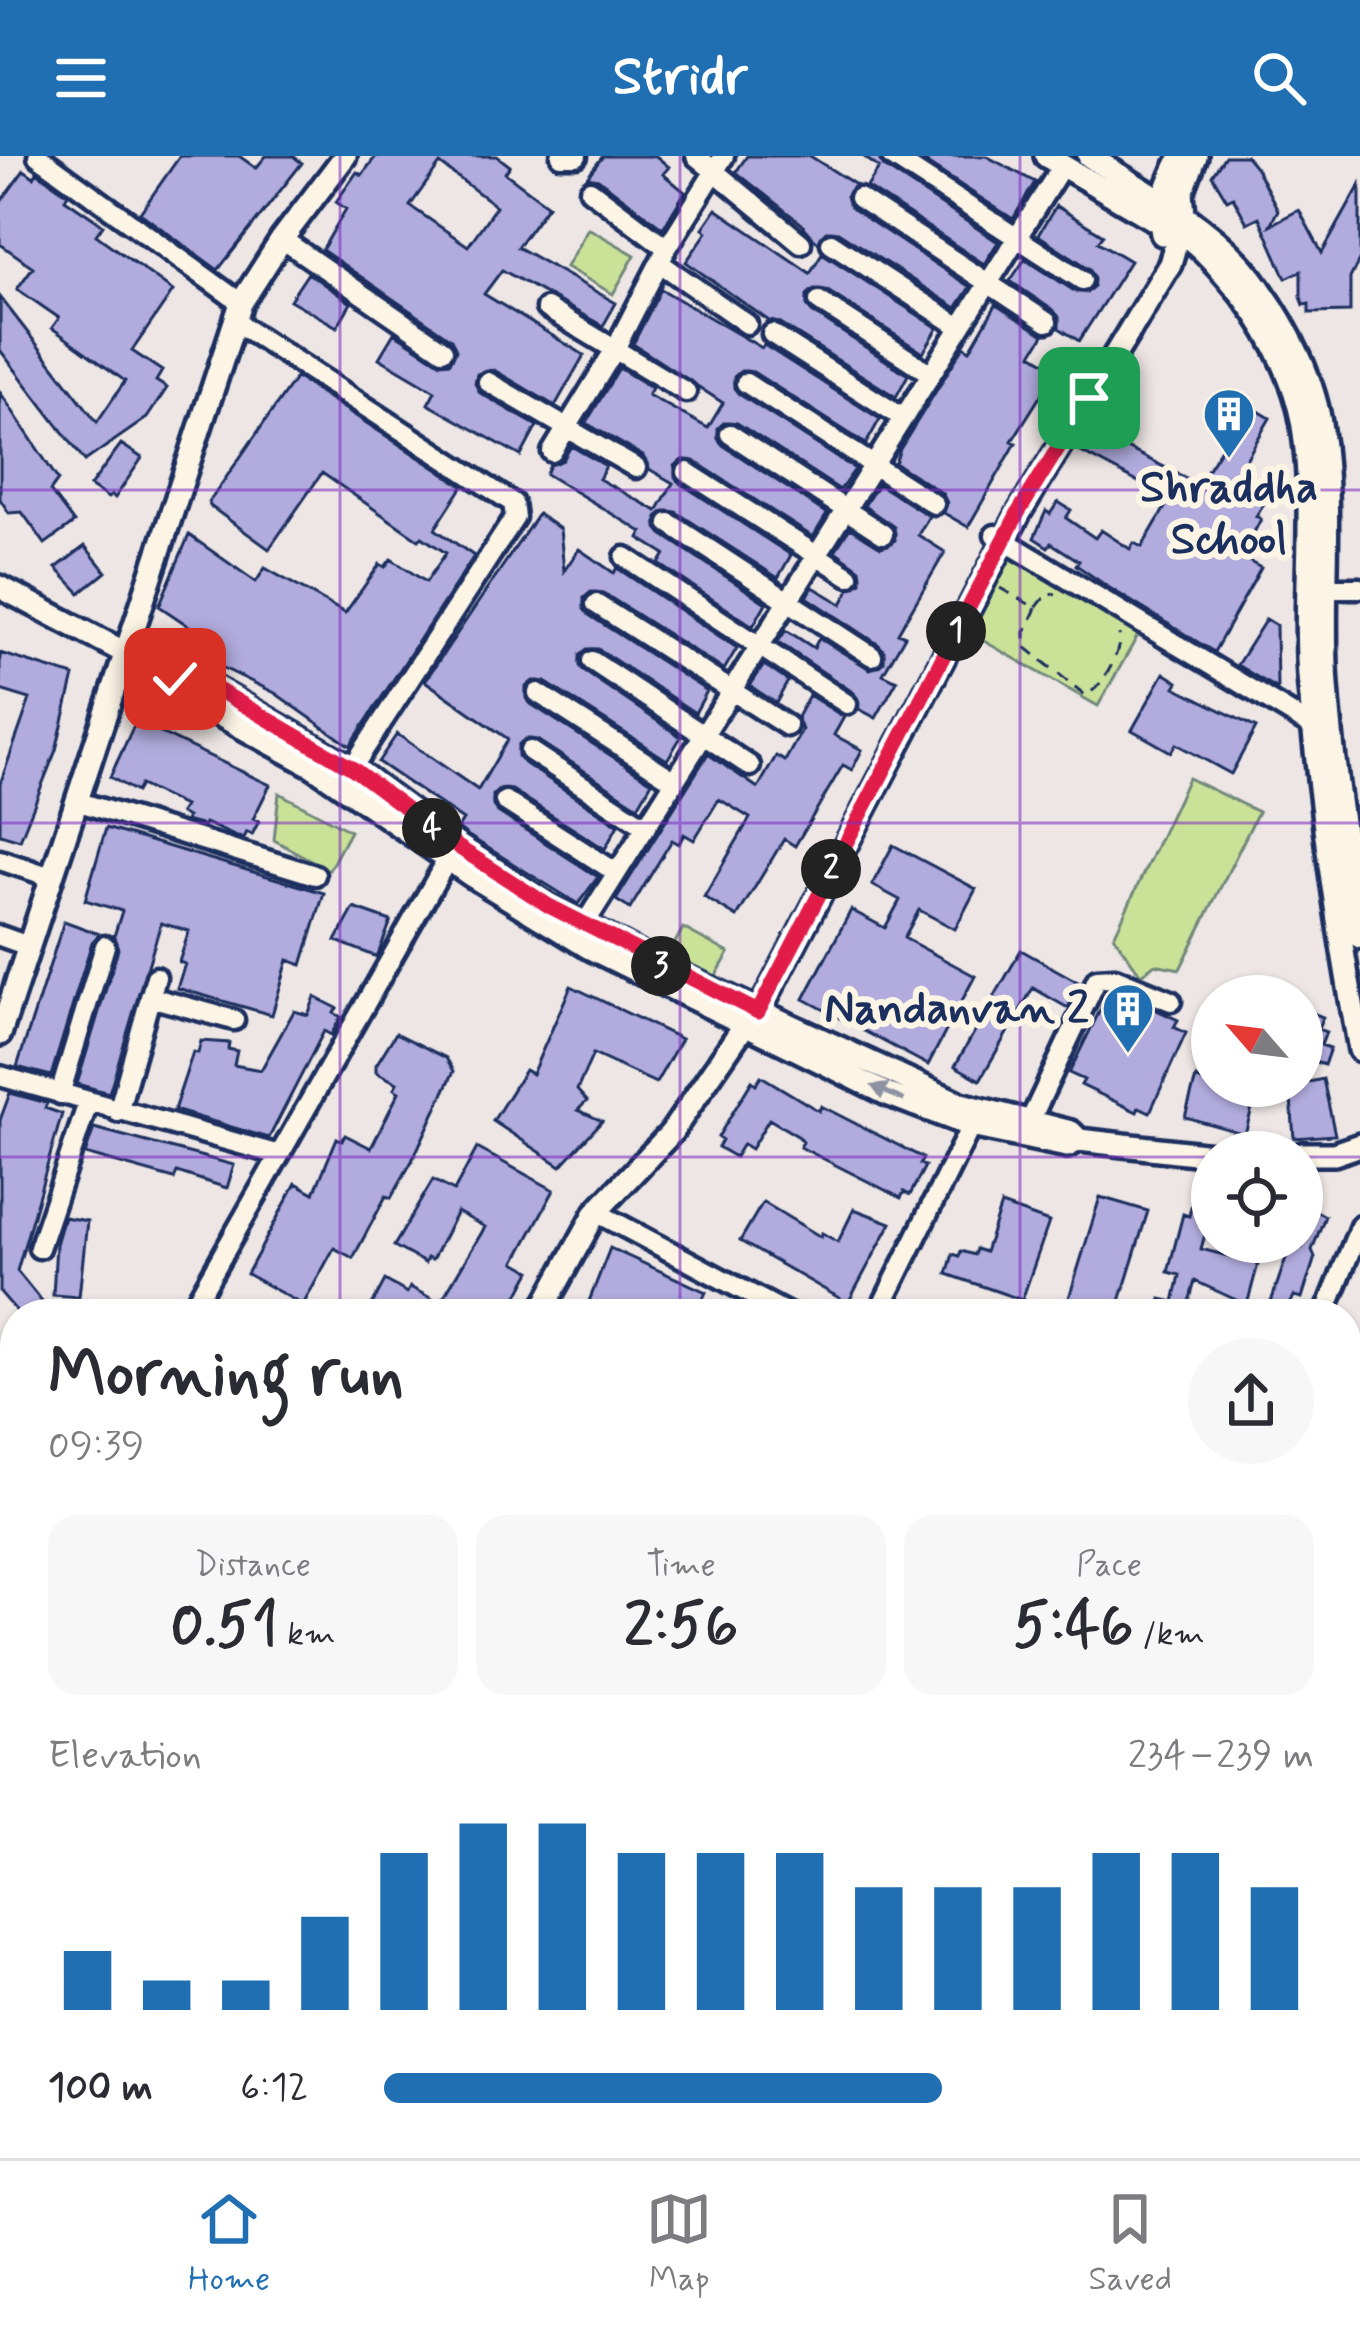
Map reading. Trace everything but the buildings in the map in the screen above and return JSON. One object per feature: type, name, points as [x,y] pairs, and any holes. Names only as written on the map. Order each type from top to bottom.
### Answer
[{"type":"street","points":[[38,156],[238,312],[516,508],[515,517],[352,768]]},
{"type":"street","points":[[0,1034],[238,312],[282,239],[345,156]]},
{"type":"street","points":[[561,156],[577,156]]},
{"type":"street","points":[[695,156],[719,163],[801,243]]},
{"type":"street","points":[[891,156],[1082,280]]},
{"type":"street","points":[[1089,156],[1230,253],[1259,286],[1287,332],[1304,373],[1321,428],[1326,680],[1338,805],[1360,938]]},
{"type":"street","points":[[548,1299],[596,1212],[671,1132],[749,1018],[999,538],[1170,265],[1170,178],[1182,156]]},
{"type":"street","points":[[1172,217],[1196,156]]},
{"type":"street","points":[[584,925],[1017,238],[1054,161],[1172,217],[1217,265],[1272,340],[1304,430],[1313,728],[1321,808],[1360,1049]]},
{"type":"street","points":[[552,452],[719,163]]},
{"type":"street","points":[[590,190],[746,324]]},
{"type":"street","points":[[859,198],[1048,322]]},
{"type":"street","points":[[282,239],[443,350]]},
{"type":"street","points":[[831,244],[960,327]]},
{"type":"street","points":[[818,301],[931,374]]},
{"type":"street","points":[[546,308],[686,392]]},
{"type":"street","points":[[772,334],[903,418]]},
{"type":"street","points":[[488,382],[636,468]]},
{"type":"street","points":[[746,383],[934,504]]},
{"type":"street","points":[[730,434],[883,534]]},
{"type":"street","points":[[687,472],[849,576]]},
{"type":"street","points":[[669,523],[872,656]]},
{"type":"street","points":[[999,538],[1313,728]]},
{"type":"street","points":[[625,557],[847,704]]},
{"type":"street","points":[[0,587],[175,679],[196,677],[352,768],[454,854],[749,1018]]},
{"type":"street","points":[[1326,588],[1360,588]]},
{"type":"street","points":[[596,604],[787,727]]},
{"type":"street","points":[[592,661],[750,766]]},
{"type":"street","points":[[175,679],[182,694],[314,766],[454,854],[588,947],[975,1117],[1067,1146],[1079,1140],[1191,1153]]},
{"type":"street","points":[[538,694],[675,781]]},
{"type":"street","points":[[530,751],[646,827]]},
{"type":"street","points":[[76,801],[315,875]]},
{"type":"street","points":[[506,801],[617,873]]},
{"type":"street","points":[[197,1299],[454,854]]},
{"type":"street","points":[[0,860],[51,877]]},
{"type":"street","points":[[0,937],[28,946]]},
{"type":"street","points":[[60,1094],[105,946]]},
{"type":"street","points":[[118,1112],[156,977]]},
{"type":"street","points":[[1030,1120],[1097,979],[1114,978],[1172,1001]]},
{"type":"street","points":[[150,997],[234,1020]]},
{"type":"street","points":[[0,1076],[279,1155]]},
{"type":"street","points":[[39,1248],[88,1103]]},
{"type":"street","points":[[975,1117],[1030,1120],[1071,1132],[1079,1140]]},
{"type":"street","points":[[885,1299],[975,1117]]},
{"type":"street","points":[[1323,1154],[1360,1145]]},
{"type":"street","points":[[596,1212],[758,1299]]},
{"type":"street","points":[[1330,1299],[1360,1226]]},
{"type":"path","points":[[989,580],[1036,608]]},
{"type":"path","points":[[1063,594],[1048,593],[1036,608],[1025,632],[1025,647],[1084,695],[1096,690],[1121,644],[1117,631]]},
{"type":"green space","points":[[588,228],[635,255],[613,294],[566,267]]},
{"type":"green space","points":[[1005,552],[1141,630],[1098,706],[961,628]]},
{"type":"green space","points":[[1188,778],[1258,812],[1180,969],[1155,964],[1141,975],[1114,936]]},
{"type":"green space","points":[[279,793],[350,831],[329,870],[274,840]]},
{"type":"green space","points":[[683,928],[729,953],[714,979],[669,954]]},
{"type":"place","name":"Shraddha School","points":[[1229,460]]},
{"type":"place","name":"Nandanvan 2","points":[[1128,1055]]},
{"type":"route","points":[[175,679],[196,677],[352,768],[458,847],[549,906],[758,1012],[1018,513],[1089,398]]}]
